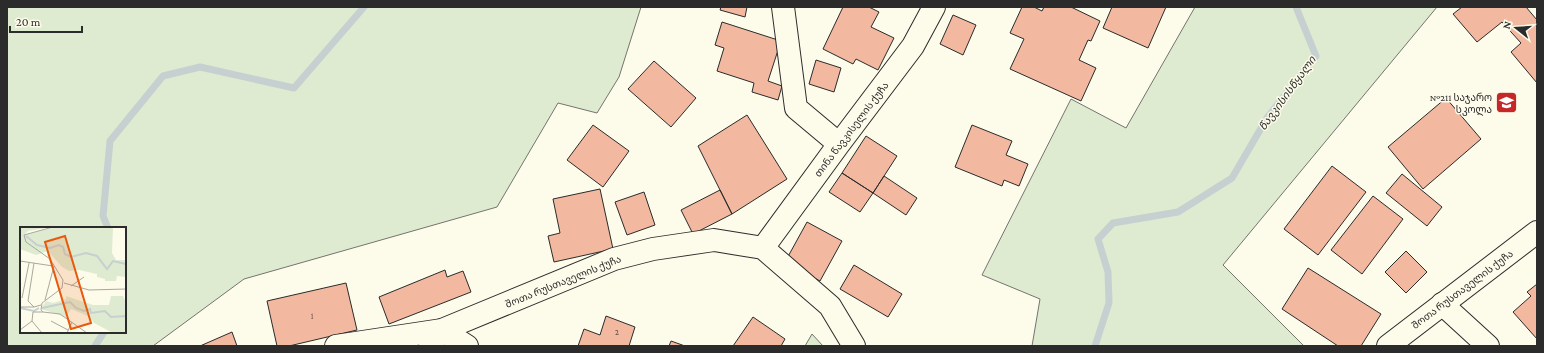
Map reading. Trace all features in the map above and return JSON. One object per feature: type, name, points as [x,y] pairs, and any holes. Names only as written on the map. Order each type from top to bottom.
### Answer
[{"type":"street","points":[[784,7],[796,108],[839,144]]},
{"type":"street","name":"თინა წავკისელის ქუჩა","points":[[763,248],[913,46],[934,7]]},
{"type":"street","name":"შოთა რუსთაველის ქუჩა","points":[[1388,346],[1537,232]]},
{"type":"street","name":"შოთა რუსთაველის ქუჩა","points":[[336,346],[436,338],[622,257],[652,249],[714,240],[763,248]]},
{"type":"street","points":[[763,248],[830,306],[854,346]]},
{"type":"street","points":[[1442,304],[1488,346]]},
{"type":"street","points":[[436,338],[467,346]]},
{"type":"green space","points":[[7,7],[641,7],[619,77],[597,113],[558,103],[497,207],[244,279],[153,346],[7,346]]},
{"type":"green space","points":[[1195,7],[1437,7],[1223,265],[1304,346],[1032,346],[1040,299],[982,275],[1071,99],[1126,128]]},
{"type":"green space","points":[[812,334],[823,346],[805,346]]},
{"type":"building","points":[[721,7],[747,7],[745,17],[720,10]]},
{"type":"building","points":[[843,7],[869,7],[879,12],[871,27],[894,38],[878,70],[856,59],[853,64],[823,49]]},
{"type":"building","points":[[1022,7],[1034,7],[1042,11],[1044,7],[1071,7],[1100,21],[1091,41],[1088,40],[1079,60],[1096,68],[1081,101],[1010,69],[1024,39],[1010,33]]},
{"type":"building","points":[[1112,7],[1166,7],[1148,48],[1103,28]]},
{"type":"building","points":[[1462,7],[1526,7],[1537,20],[1537,83],[1511,52],[1521,43],[1502,22],[1477,42],[1453,14]]},
{"type":"building","points":[[953,15],[976,25],[963,55],[940,44]]},
{"type":"building","points":[[722,22],[781,41],[768,81],[782,86],[778,100],[752,92],[754,83],[717,71],[724,48],[715,45]]},
{"type":"building","points":[[816,60],[841,68],[834,92],[809,84]]},
{"type":"building","points":[[654,61],[696,98],[671,127],[628,89]]},
{"type":"building","points":[[1446,98],[1481,139],[1423,189],[1388,147]]},
{"type":"building","points":[[747,115],[787,179],[732,214],[698,146]]},
{"type":"building","points":[[593,125],[629,151],[603,187],[567,160]]},
{"type":"building","points":[[972,125],[1012,141],[1006,155],[1028,164],[1019,186],[1004,180],[1002,186],[955,167]]},
{"type":"building","points":[[866,136],[897,156],[873,193],[842,173]]},
{"type":"building","points":[[1332,166],[1366,192],[1318,255],[1284,229]]},
{"type":"building","points":[[842,173],[873,193],[860,212],[829,192]]},
{"type":"building","points":[[1402,174],[1442,207],[1427,226],[1386,193]]},
{"type":"building","points":[[884,176],[917,198],[906,215],[873,193]]},
{"type":"building","points":[[600,189],[613,249],[554,262],[548,236],[560,233],[553,199]]},
{"type":"building","points":[[720,190],[732,214],[693,234],[681,210]]},
{"type":"building","points":[[644,192],[655,225],[627,235],[615,202]]},
{"type":"building","points":[[1373,196],[1403,219],[1362,274],[1331,250]]},
{"type":"building","points":[[807,222],[842,241],[820,281],[785,262]]},
{"type":"building","points":[[1406,251],[1427,272],[1406,293],[1385,272]]},
{"type":"building","points":[[854,265],[902,294],[888,317],[840,289]]},
{"type":"building","points":[[1308,268],[1381,314],[1361,346],[1338,346],[1282,309]]},
{"type":"building","points":[[445,270],[447,277],[463,271],[471,292],[389,324],[379,297]]},
{"type":"building","points":[[346,283],[357,330],[289,346],[277,346],[267,301]]},
{"type":"building","points":[[1537,284],[1537,339],[1513,312],[1531,296],[1527,292]]},
{"type":"building","points":[[606,316],[635,327],[629,346],[578,346],[584,329],[600,335]]},
{"type":"building","points":[[753,317],[785,339],[781,346],[733,346]]},
{"type":"building","points":[[232,332],[237,346],[200,346]]},
{"type":"building","points":[[671,341],[685,346],[669,346]]},
{"type":"waterway","points":[[108,227],[103,216],[110,141],[163,76],[200,67],[294,88],[364,7]]},
{"type":"waterway","name":"წავკისისწყალი","points":[[1095,346],[1109,303],[1108,272],[1098,239],[1113,223],[1178,212],[1232,178],[1267,118],[1316,56],[1296,7]]},
{"type":"waterway","points":[[95,346],[103,333]]},
{"type":"place","name":"№211 საჯარო სკოლა","points":[[1507,103]]}]
